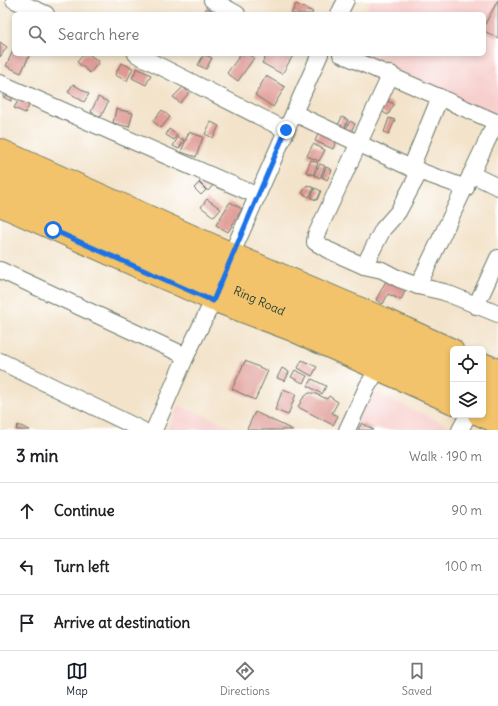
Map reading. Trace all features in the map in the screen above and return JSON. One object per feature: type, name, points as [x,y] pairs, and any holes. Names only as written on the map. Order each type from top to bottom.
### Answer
[{"type":"highway","name":"Ring Road","points":[[0,167],[450,385]]},
{"type":"highway","name":"Ring Road","points":[[0,185],[223,276],[450,365]]},
{"type":"highway","points":[[486,381],[498,387]]},
{"type":"highway","points":[[486,401],[498,407]]},
{"type":"main road","points":[[0,149],[223,276],[292,331],[450,403]]},
{"type":"main road","points":[[0,206],[223,276],[387,319],[450,348]]},
{"type":"main road","points":[[486,364],[498,369]]},
{"type":"main road","points":[[485,418],[498,424]]},
{"type":"street","points":[[14,0],[41,12]]},
{"type":"street","points":[[212,0],[233,12]]},
{"type":"street","points":[[340,12],[346,0]]},
{"type":"street","points":[[140,56],[286,130]]},
{"type":"street","points":[[154,430],[319,56]]},
{"type":"street","points":[[347,56],[497,123],[418,286]]},
{"type":"street","points":[[390,74],[316,235],[315,242],[328,250],[364,266],[382,270],[399,279],[418,286],[444,292],[498,314]]},
{"type":"street","points":[[0,83],[258,196]]},
{"type":"street","points":[[364,266],[383,229],[398,212],[416,170],[440,97]]},
{"type":"street","points":[[294,113],[416,170],[498,187]]},
{"type":"street","points":[[476,306],[498,258]]},
{"type":"street","points":[[0,270],[186,356]]},
{"type":"street","points":[[0,361],[142,430]]},
{"type":"street","points":[[348,430],[367,387],[378,369]]},
{"type":"street","points":[[460,430],[466,418]]},
{"type":"shaded area","points":[[371,0],[498,0],[498,128],[349,56],[486,56],[486,12],[365,12]]},
{"type":"shaded area","points":[[372,391],[459,430],[353,430]]},
{"type":"shaded area","points":[[179,405],[239,430],[167,430]]},
{"type":"building","points":[[498,0],[498,38],[486,32],[486,22]]},
{"type":"building","points":[[296,4],[313,12],[292,12]]},
{"type":"building","points":[[207,8],[214,12],[204,12]]},
{"type":"building","points":[[0,42],[7,47],[0,57]]},
{"type":"building","points":[[12,52],[12,56],[29,56],[21,73],[6,66]]},
{"type":"building","points":[[82,56],[92,56],[99,62],[90,73],[77,62]]},
{"type":"building","points":[[203,56],[212,58],[206,69],[198,65]]},
{"type":"building","points":[[240,56],[251,56],[254,58],[238,81],[227,73]]},
{"type":"building","points":[[266,56],[293,56],[282,74],[262,63]]},
{"type":"building","points":[[121,63],[133,68],[127,81],[115,75]]},
{"type":"building","points":[[137,68],[151,75],[146,85],[132,78]]},
{"type":"building","points":[[266,76],[285,87],[273,107],[255,95]]},
{"type":"building","points":[[73,84],[89,94],[84,102],[68,92]]},
{"type":"building","points":[[183,87],[189,93],[180,103],[173,97]]},
{"type":"building","points":[[7,89],[15,92],[11,101],[3,97]]},
{"type":"building","points":[[21,95],[32,101],[25,113],[14,108]]},
{"type":"building","points":[[98,97],[108,102],[101,117],[91,112]]},
{"type":"building","points":[[383,99],[394,104],[388,115],[377,109]]},
{"type":"building","points":[[116,109],[133,113],[129,127],[113,123]]},
{"type":"building","points":[[162,110],[170,117],[161,128],[153,121]]},
{"type":"building","points":[[342,117],[348,120],[343,132],[336,129]]},
{"type":"building","points":[[389,118],[395,120],[389,134],[384,132]]},
{"type":"building","points":[[350,121],[355,124],[349,135],[344,133]]},
{"type":"building","points":[[211,122],[219,126],[213,138],[205,134]]},
{"type":"building","points":[[169,129],[177,135],[174,140],[166,135]]},
{"type":"building","points":[[320,129],[338,136],[333,149],[315,141]]},
{"type":"building","points":[[189,132],[203,137],[196,157],[181,152]]},
{"type":"building","points":[[178,137],[184,140],[179,149],[173,146]]},
{"type":"building","points":[[313,144],[325,150],[319,161],[307,156]]},
{"type":"building","points":[[311,160],[318,163],[313,175],[306,172]]},
{"type":"building","points":[[320,164],[325,166],[320,178],[314,175]]},
{"type":"building","points":[[326,167],[332,170],[327,180],[322,177]]},
{"type":"building","points":[[205,177],[214,184],[208,191],[199,182]]},
{"type":"building","points":[[199,183],[206,190],[201,195],[194,188]]},
{"type":"building","points":[[307,185],[314,188],[309,197],[302,193]]},
{"type":"building","points":[[315,188],[321,191],[317,200],[311,198]]},
{"type":"building","points":[[207,199],[221,209],[214,217],[201,207]]},
{"type":"building","points":[[230,202],[242,209],[228,232],[216,225]]},
{"type":"building","points":[[387,279],[406,289],[401,300],[388,294],[383,304],[376,300]]},
{"type":"building","points":[[302,360],[317,367],[312,376],[298,368]]},
{"type":"building","points":[[245,361],[268,371],[255,400],[232,389]]},
{"type":"building","points":[[282,368],[289,372],[285,381],[277,378]]},
{"type":"building","points":[[295,370],[307,376],[303,383],[291,377]]},
{"type":"building","points":[[312,379],[326,386],[322,394],[308,386]]},
{"type":"building","points":[[283,389],[296,394],[288,415],[275,410]]},
{"type":"building","points":[[309,393],[314,393],[327,399],[329,396],[338,402],[332,413],[338,416],[333,425],[298,407],[303,398]]},
{"type":"building","points":[[255,412],[293,430],[249,430],[247,429]]},
{"type":"building","points":[[362,423],[374,430],[358,430]]},
{"type":"building","points":[[18,425],[30,430],[16,430]]},
{"type":"route","points":[[53,230],[213,301],[232,253],[286,130]]}]
